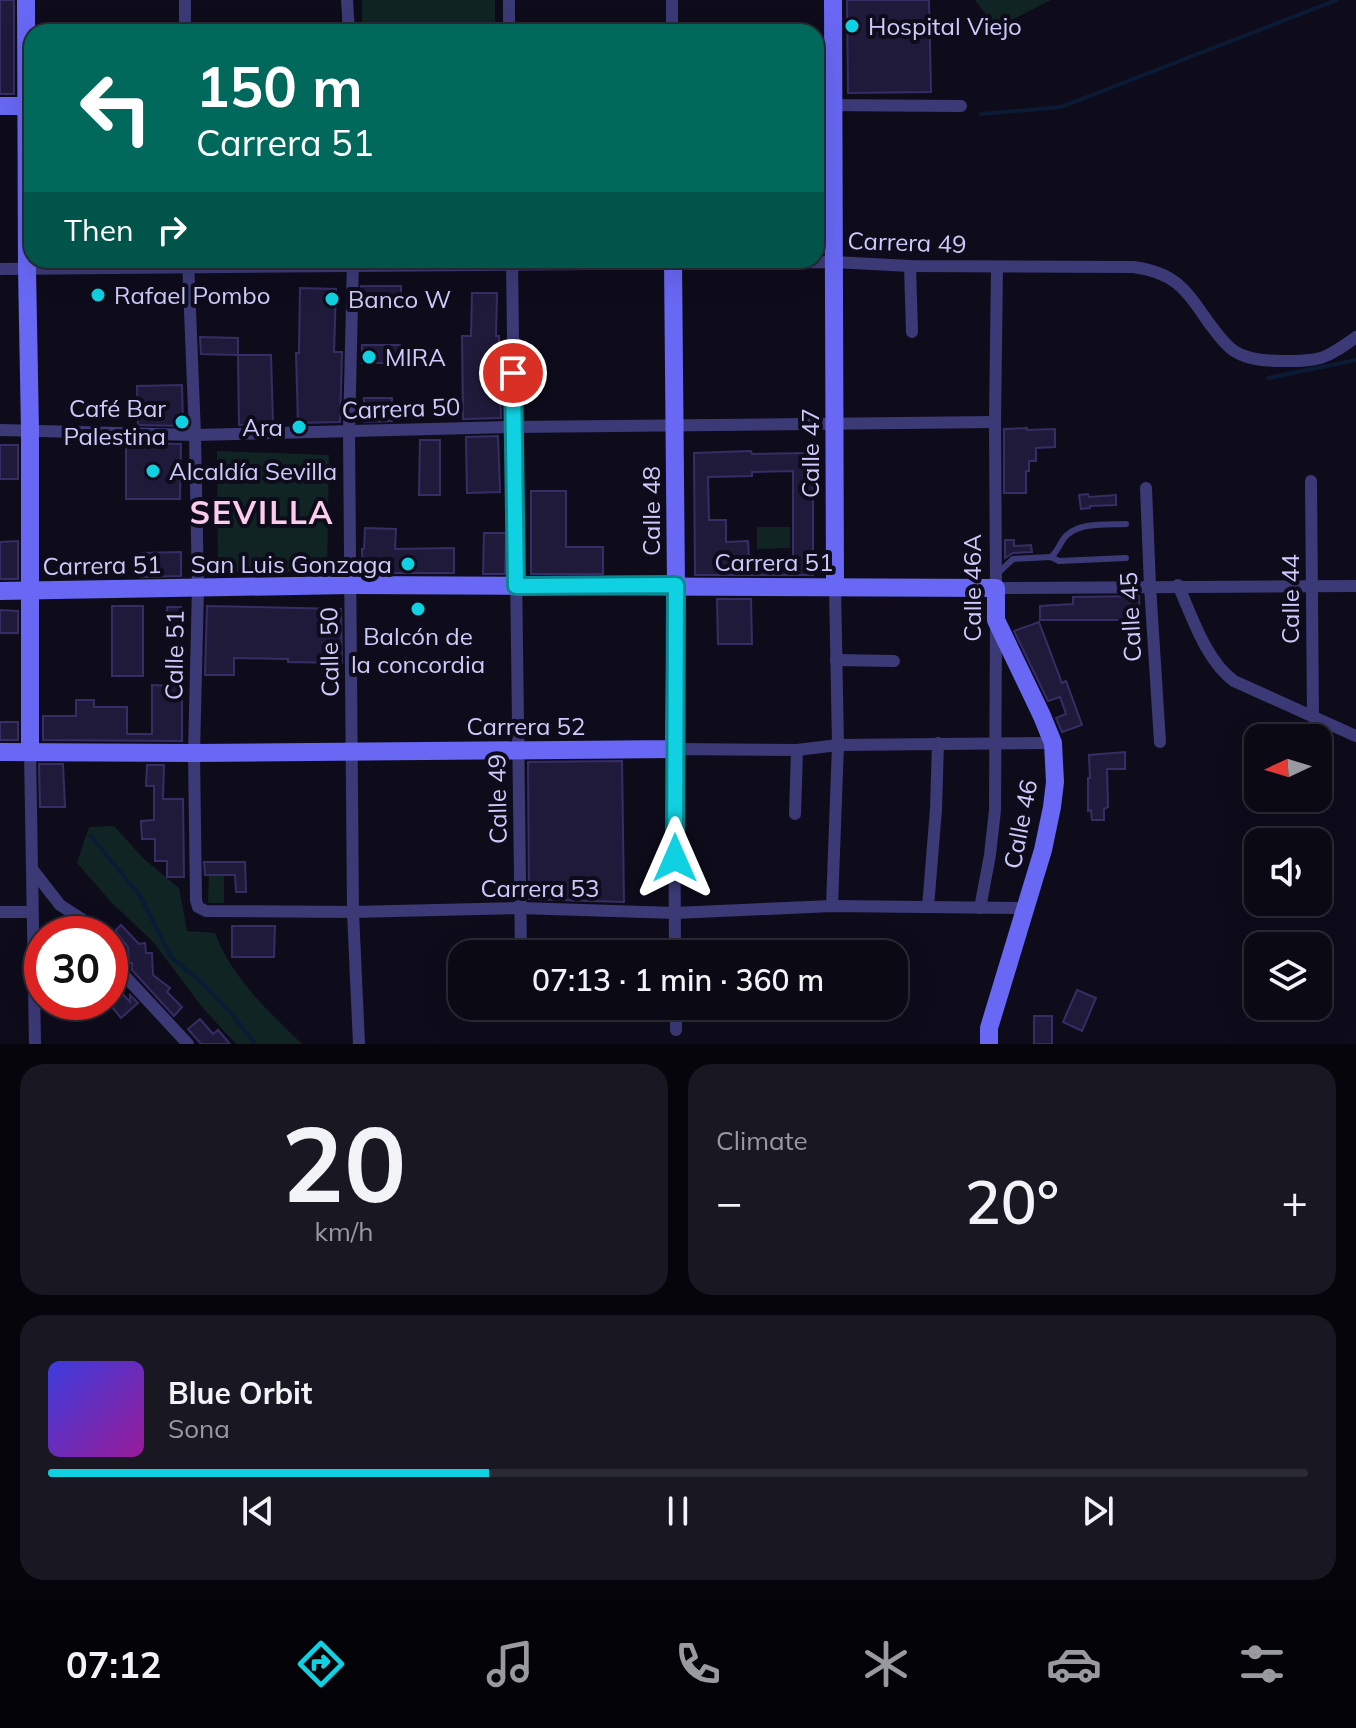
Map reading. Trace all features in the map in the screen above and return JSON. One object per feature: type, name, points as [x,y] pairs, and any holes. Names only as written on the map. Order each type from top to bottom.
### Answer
[{"type":"main road","points":[[26,0],[27,24]]},
{"type":"main road","name":"Calle 47","points":[[833,0],[825,105],[834,262],[835,587]]},
{"type":"main road","points":[[0,106],[24,106]]},
{"type":"main road","name":"Calle 48","points":[[673,268],[674,749]]},
{"type":"main road","points":[[27,269],[30,752]]},
{"type":"main road","name":"Carrera 51","points":[[0,591],[350,585],[835,587],[996,582]]},
{"type":"main road","name":"Calle 46A","points":[[996,582],[996,620]]},
{"type":"main road","name":"Calle 46","points":[[989,1044],[989,1028],[1043,850],[1055,782],[1053,743],[996,620]]},
{"type":"main road","name":"Carrera 52","points":[[0,752],[674,749]]},
{"type":"street","points":[[185,0],[185,24]]},
{"type":"street","points":[[347,0],[348,24]]},
{"type":"street","points":[[509,0],[509,24]]},
{"type":"street","points":[[672,0],[672,24]]},
{"type":"street","points":[[825,105],[961,106]]},
{"type":"street","name":"Carrera 49","points":[[824,262],[1152,269],[1187,292],[1220,337],[1234,351],[1249,358],[1313,361],[1328,357],[1356,337]]},
{"type":"street","points":[[910,266],[912,332]]},
{"type":"street","name":"Calle 46A","points":[[996,582],[997,267]]},
{"type":"street","name":"Carrera 49","points":[[0,269],[59,268]]},
{"type":"street","name":"Calle 51","points":[[188,268],[198,588],[194,753],[198,907]]},
{"type":"street","name":"Calle 50","points":[[353,268],[350,585],[353,912],[359,1044]]},
{"type":"street","name":"Calle 49","points":[[512,268],[521,940]]},
{"type":"street","name":"Carrera 50","points":[[0,430],[195,435],[514,427],[995,422]]},
{"type":"street","name":"Calle 44","points":[[1311,481],[1313,717]]},
{"type":"street","name":"Calle 45","points":[[1146,488],[1160,742]]},
{"type":"street","name":"Carrera 51","points":[[996,582],[1356,586]]},
{"type":"street","points":[[1178,585],[1213,660],[1224,674],[1356,736]]},
{"type":"street","name":"Calle 47","points":[[832,906],[838,745],[835,587]]},
{"type":"street","name":"Calle 46A","points":[[980,908],[995,810],[996,620]]},
{"type":"street","points":[[836,660],[894,661]]},
{"type":"street","points":[[928,907],[938,743]]},
{"type":"street","name":"Carrera 52","points":[[674,749],[797,750],[838,745],[1053,743]]},
{"type":"street","name":"Calle 48","points":[[674,749],[675,940]]},
{"type":"street","points":[[795,814],[797,750]]},
{"type":"street","points":[[30,752],[35,1044]]},
{"type":"street","points":[[32,869],[60,905],[77,916]]},
{"type":"street","name":"Carrera 53","points":[[198,907],[206,911],[353,912],[520,908],[675,913],[832,906],[1026,908]]},
{"type":"street","points":[[0,912],[32,912]]},
{"type":"street","points":[[128,979],[188,1044]]},
{"type":"street","points":[[676,1020],[676,1030]]},
{"type":"lane","points":[[1051,557],[1064,537],[1079,527],[1126,524]]},
{"type":"lane","points":[[996,582],[1013,559],[1051,557],[1059,561],[1126,558]]},
{"type":"green space","points":[[362,0],[495,0],[495,24],[362,24]]},
{"type":"green space","points":[[975,0],[1051,0],[996,28]]},
{"type":"green space","points":[[217,451],[329,455],[327,572],[218,572]]},
{"type":"green space","points":[[757,527],[790,527],[790,548],[757,549]]},
{"type":"green space","points":[[114,826],[144,859],[179,888],[187,931],[215,933],[241,979],[302,1044],[236,1044],[202,1007],[154,943],[111,902],[77,863],[89,827]]},
{"type":"green space","points":[[209,876],[224,876],[224,903],[208,903]]},
{"type":"building","points":[[0,0],[14,0],[14,94],[0,94]]},
{"type":"building","points":[[847,0],[929,0],[931,92],[848,93]]},
{"type":"building","points":[[361,286],[401,286],[401,304],[361,304]]},
{"type":"building","points":[[300,288],[336,289],[334,352],[342,352],[340,422],[298,423],[296,353],[299,353]]},
{"type":"building","points":[[472,293],[497,293],[501,418],[463,419],[462,336],[471,336]]},
{"type":"building","points":[[200,337],[238,338],[238,355],[201,354]]},
{"type":"building","points":[[362,345],[400,345],[400,363],[362,363]]},
{"type":"building","points":[[238,355],[271,355],[273,424],[239,425]]},
{"type":"building","points":[[182,385],[183,426],[138,425],[137,386]]},
{"type":"building","points":[[364,398],[392,398],[392,421],[364,422]]},
{"type":"building","points":[[1004,429],[1055,429],[1055,447],[1036,448],[1036,461],[1029,461],[1029,471],[1026,471],[1026,493],[1004,493]]},
{"type":"building","points":[[498,436],[500,492],[467,493],[466,437]]},
{"type":"building","points":[[420,440],[440,440],[440,495],[419,495]]},
{"type":"building","name":"Alcaldía Sevilla","points":[[126,443],[181,444],[180,499],[126,499]]},
{"type":"building","points":[[0,445],[18,445],[18,479],[0,479]]},
{"type":"building","points":[[694,453],[813,453],[813,575],[695,575]],"holes":[[[793,471],[793,560],[749,560],[748,541],[726,542],[726,520],[709,520],[708,477]]]},
{"type":"building","points":[[531,491],[566,491],[566,547],[603,547],[603,574],[531,574]]},
{"type":"building","points":[[1088,494],[1089,497],[1116,495],[1116,505],[1081,509],[1079,495]]},
{"type":"building","name":"San Luis Gonzaga","points":[[365,528],[396,529],[395,549],[454,548],[454,573],[362,573]]},
{"type":"building","points":[[484,533],[506,533],[505,574],[483,574]]},
{"type":"building","points":[[1005,540],[1014,540],[1014,546],[1031,545],[1032,552],[1013,553],[1005,558]]},
{"type":"building","points":[[18,541],[18,579],[0,579],[0,542]]},
{"type":"building","points":[[181,552],[181,576],[141,577],[141,553]]},
{"type":"building","points":[[1139,596],[1140,623],[1125,624],[1124,620],[1040,620],[1040,606],[1073,604],[1073,597]]},
{"type":"building","points":[[717,599],[751,599],[752,644],[718,644]]},
{"type":"building","points":[[112,606],[143,606],[143,676],[112,676]]},
{"type":"building","points":[[207,606],[341,609],[342,663],[234,658],[234,675],[205,675]]},
{"type":"building","points":[[167,607],[181,607],[180,637],[166,637]]},
{"type":"building","points":[[0,610],[18,611],[18,633],[0,633]]},
{"type":"building","points":[[1039,622],[1082,725],[1062,732],[1056,718],[1066,714],[1060,697],[1048,701],[1014,631]]},
{"type":"building","points":[[171,683],[182,683],[182,741],[43,740],[43,716],[76,716],[76,700],[94,700],[94,707],[127,707],[127,734],[152,734],[152,685],[171,686]]},
{"type":"building","points":[[0,722],[18,722],[18,740],[0,740]]},
{"type":"building","points":[[1125,752],[1125,769],[1107,769],[1108,807],[1104,809],[1104,820],[1092,820],[1091,810],[1088,811],[1089,755]]},
{"type":"building","points":[[622,761],[624,902],[529,899],[528,762]]},
{"type":"building","points":[[39,764],[63,764],[65,807],[40,807]]},
{"type":"building","points":[[147,765],[164,765],[163,799],[183,799],[184,877],[167,877],[167,861],[155,861],[155,839],[142,839],[141,821],[154,820],[154,786],[146,786]]},
{"type":"building","points":[[204,862],[245,862],[246,892],[236,892],[235,875],[205,875]]},
{"type":"building","points":[[232,926],[275,926],[274,957],[232,957]]},
{"type":"building","points":[[128,932],[139,944],[145,943],[146,953],[152,953],[153,975],[170,988],[167,992],[182,1007],[174,1016],[132,970],[132,963],[129,963]]},
{"type":"building","points":[[1077,990],[1096,998],[1082,1031],[1063,1022]]},
{"type":"building","points":[[130,995],[138,1003],[128,1012]]},
{"type":"building","points":[[1034,1016],[1052,1016],[1052,1044],[1034,1044]]},
{"type":"building","points":[[200,1019],[213,1034],[218,1030],[230,1044],[201,1044],[188,1029]]},
{"type":"waterway","points":[[981,114],[1061,107],[1337,0]]},
{"type":"waterway","points":[[1268,378],[1356,360]]},
{"type":"waterway","points":[[91,836],[140,896],[171,957],[232,1014],[255,1044]]},
{"type":"place","name":"Hospital Viejo","points":[[852,26]]},
{"type":"place","name":"Rafael Pombo","points":[[98,295]]},
{"type":"place","name":"Banco W","points":[[332,299]]},
{"type":"place","name":"MIRA","points":[[369,357]]},
{"type":"place","name":"Café Bar Palestina","points":[[182,422]]},
{"type":"place","name":"Ara","points":[[299,427]]},
{"type":"place","name":"Alcaldía Sevilla","points":[[153,471]]},
{"type":"place","name":"San Luis Gonzaga","points":[[408,564]]},
{"type":"place","name":"Balcón de la concordia","points":[[418,609]]},
{"type":"district","name":"SEVILLA","points":[[262,512]]},
{"type":"route","points":[[513,373],[516,586],[676,585],[675,858]]}]
